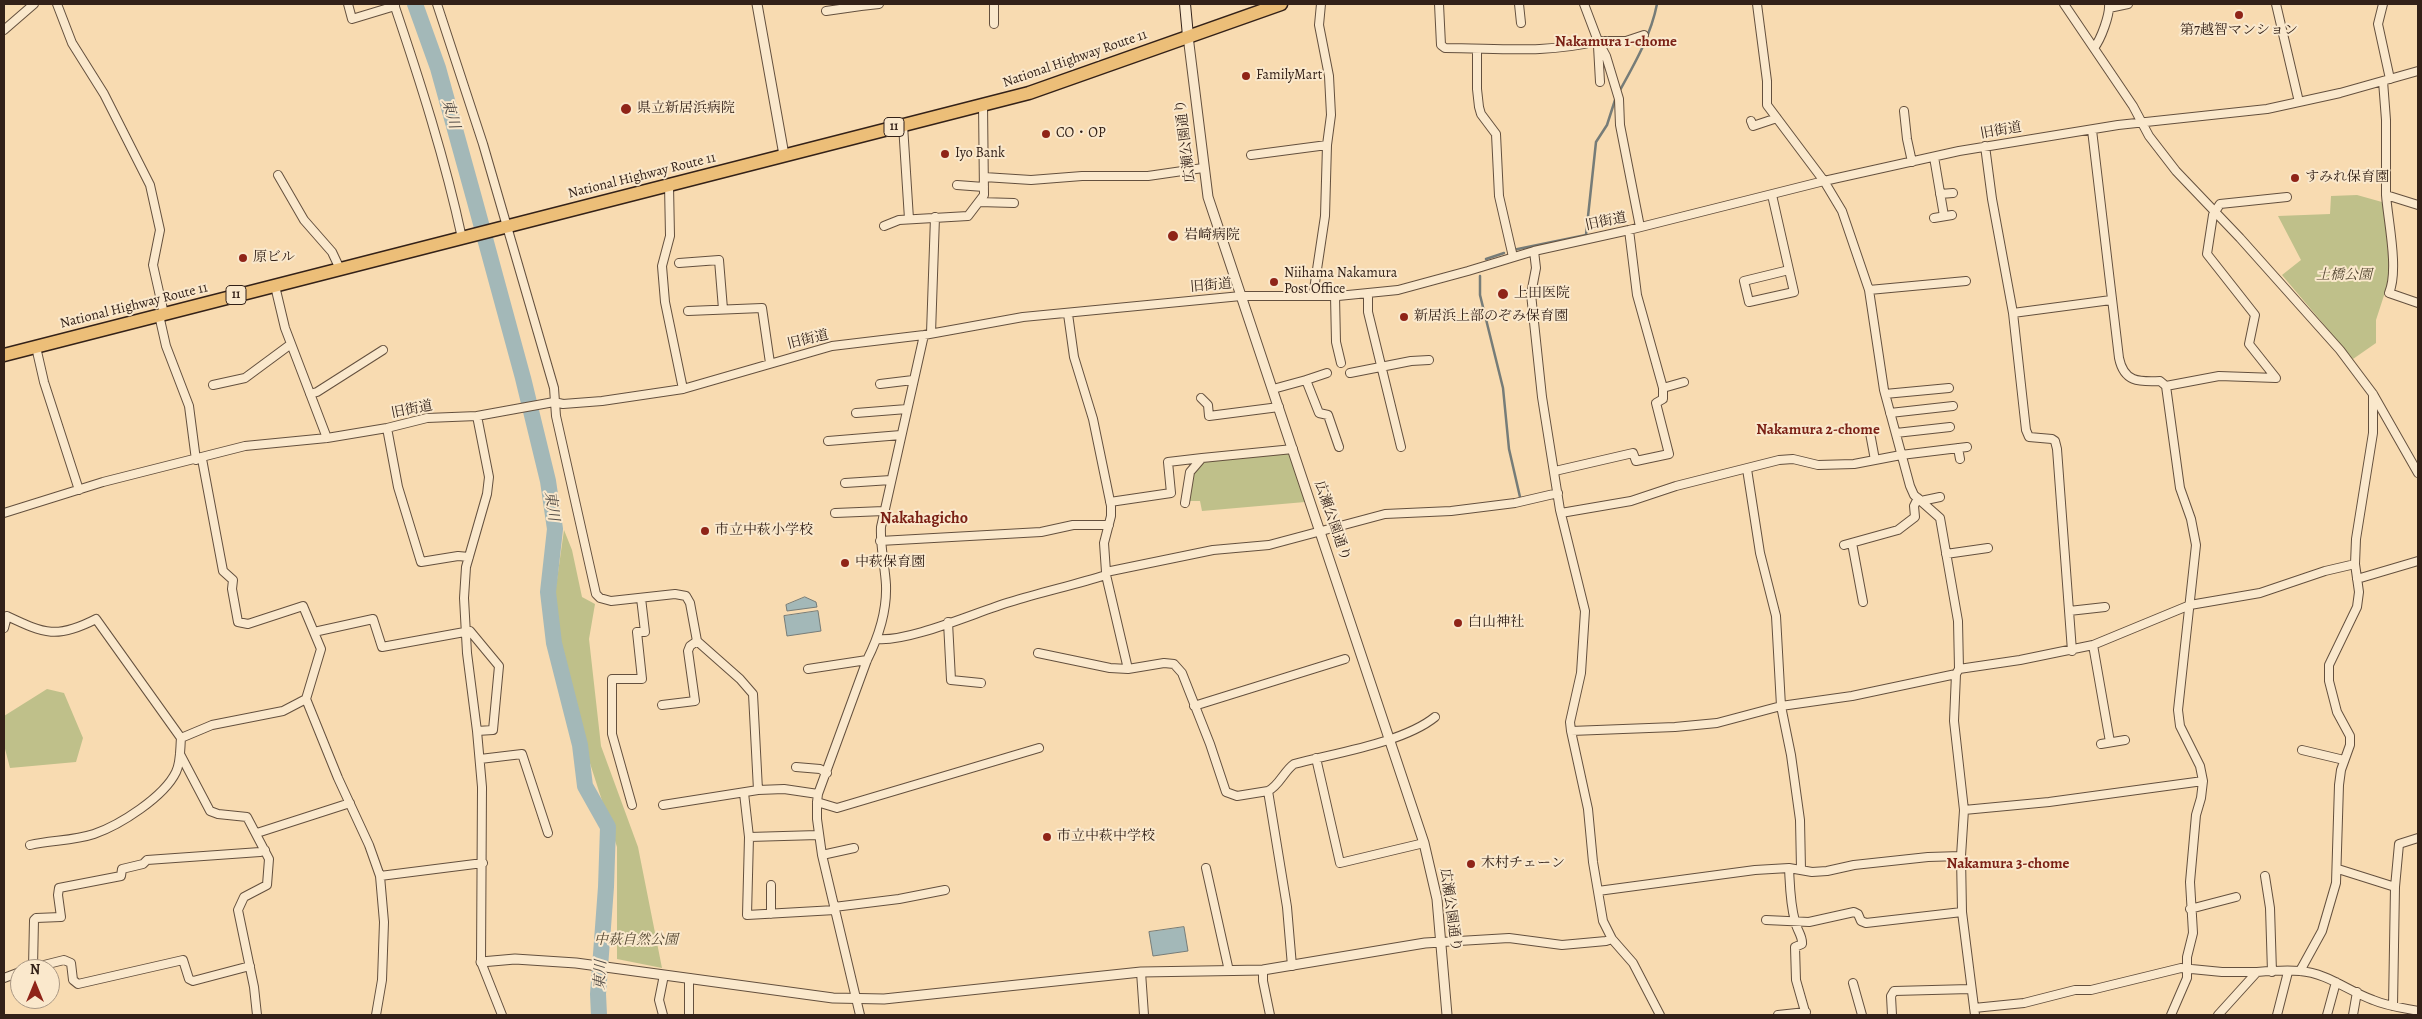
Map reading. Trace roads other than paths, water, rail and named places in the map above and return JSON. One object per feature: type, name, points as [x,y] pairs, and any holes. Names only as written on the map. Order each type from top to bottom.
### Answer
[{"type":"highway","name":"National Highway Route 11","points":[[4,355],[983,104],[1070,80],[1281,4]]},
{"type":"main road","points":[[1185,4],[1188,36]]},
{"type":"street","points":[[4,30],[34,4]]},
{"type":"street","points":[[57,4],[72,43],[104,94],[150,185],[160,230],[154,265],[166,346],[188,406],[223,571],[233,580],[232,588],[238,622],[248,624],[303,606],[320,649],[306,699],[370,845],[380,876],[384,922],[382,980],[376,1015]]},
{"type":"street","points":[[348,4],[352,20],[395,5],[465,237]]},
{"type":"street","points":[[437,4],[483,144],[502,228],[554,388],[551,402],[594,589],[604,600],[675,594],[686,596],[690,603],[697,642],[740,678],[753,694],[758,790]]},
{"type":"street","points":[[757,4],[784,156]]},
{"type":"street","points":[[826,11],[879,4]]},
{"type":"street","points":[[994,4],[994,24]]},
{"type":"street","points":[[1313,296],[1325,216],[1331,115],[1331,94],[1319,25],[1322,4]]},
{"type":"street","points":[[1439,4],[1441,45],[1445,48],[1545,50],[1598,41],[1626,42],[1644,35]]},
{"type":"street","points":[[1520,4],[1521,23]]},
{"type":"street","points":[[1584,4],[1598,41],[1606,56],[1618,99],[1620,125],[1640,227]]},
{"type":"street","points":[[1757,4],[1767,82],[1767,105],[1824,181],[1842,211],[1869,290],[1885,394],[1910,486],[1920,499],[1940,518],[1958,621],[1958,672],[1954,721],[1964,810],[1961,856],[1962,912],[1970,989],[1975,1011],[2024,1003],[2075,990],[2091,990],[2182,968],[2222,972],[2300,971],[2336,982],[2371,1000],[2418,1011]]},
{"type":"street","points":[[2064,4],[2143,123],[2149,136],[2176,171],[2214,210],[2340,350],[2373,394],[2418,473]]},
{"type":"street","points":[[2094,48],[2100,40],[2109,6],[2128,4]]},
{"type":"street","points":[[2276,4],[2299,102]]},
{"type":"street","points":[[2383,4],[2378,24],[2386,80],[2386,195],[2392,261],[2389,293],[2418,302]]},
{"type":"street","name":"広瀬公園通り","points":[[1188,36],[1208,197],[1424,842],[1436,899],[1442,942],[1447,1015]]},
{"type":"street","points":[[1598,41],[1600,82]]},
{"type":"street","points":[[1477,49],[1477,89],[1481,114],[1496,134],[1499,196],[1513,257]]},
{"type":"street","name":"旧街道","points":[[4,513],[79,490],[245,446],[327,438],[387,428],[427,418],[477,416],[551,402],[563,404],[602,401],[683,389],[832,346],[928,334],[1023,317],[1241,296],[1335,296],[1398,290],[1534,251],[1629,230],[1824,181],[1934,156],[1985,146],[2092,130],[2266,109],[2418,71]]},
{"type":"street","points":[[884,226],[910,219],[968,216],[984,195],[983,104]]},
{"type":"street","points":[[1904,111],[1912,162]]},
{"type":"street","points":[[1751,121],[1753,126],[1777,118]]},
{"type":"street","points":[[903,125],[910,219]]},
{"type":"street","points":[[2092,130],[2111,300],[2121,369],[2128,377],[2142,382],[2160,381],[2166,386],[2180,488],[2191,519],[2196,545],[2178,710],[2180,726],[2200,766],[2203,781],[2194,834],[2190,882],[2190,909],[2193,932],[2187,957],[2187,978],[2171,1015]]},
{"type":"street","points":[[1251,156],[1328,145]]},
{"type":"street","points":[[1985,146],[1992,199],[2013,313],[2026,430],[2029,437],[2052,439],[2057,448],[2072,651]]},
{"type":"street","points":[[1934,156],[1940,194],[1948,215],[1934,218]]},
{"type":"street","points":[[984,177],[1031,180],[1082,176],[1148,176],[1203,168]]},
{"type":"street","points":[[278,175],[304,220],[332,252],[340,269]]},
{"type":"street","points":[[668,185],[670,236],[662,266],[665,302],[683,389]]},
{"type":"street","points":[[957,185],[984,187]]},
{"type":"street","points":[[1940,194],[1953,193]]},
{"type":"street","points":[[1772,194],[1794,292],[1749,302],[1744,281],[1789,270]]},
{"type":"street","points":[[2386,195],[2418,205]]},
{"type":"street","points":[[2166,386],[2219,376],[2276,378],[2249,344],[2255,315],[2208,254],[2214,210],[2220,204],[2287,197]]},
{"type":"street","points":[[979,202],[1014,203]]},
{"type":"street","points":[[860,1015],[818,835],[817,798],[867,660],[877,639],[886,586],[880,542],[884,511],[913,380],[928,334],[935,217]]},
{"type":"street","points":[[1555,471],[1633,453],[1636,461],[1669,454],[1656,403],[1663,399],[1663,388],[1637,295],[1629,230]]},
{"type":"street","points":[[1534,251],[1536,268],[1531,294],[1542,398],[1561,514],[1585,611],[1581,673],[1570,722],[1571,731],[1588,810],[1593,862],[1603,922],[1612,939],[1633,963],[1660,1015]]},
{"type":"street","points":[[680,263],[719,260],[723,309]]},
{"type":"street","points":[[1869,290],[1966,281]]},
{"type":"street","points":[[275,286],[285,328],[327,438]]},
{"type":"street","points":[[1368,294],[1368,312],[1400,447]]},
{"type":"street","points":[[1335,296],[1336,342],[1341,364]]},
{"type":"street","points":[[2013,313],[2111,300]]},
{"type":"street","points":[[688,311],[762,308],[770,363]]},
{"type":"street","points":[[1068,314],[1074,357],[1093,419],[1110,502],[1111,516],[1104,543],[1106,573],[1128,669]]},
{"type":"street","points":[[213,384],[245,378],[291,344]]},
{"type":"street","points":[[36,347],[44,382],[79,490]]},
{"type":"street","points":[[310,394],[317,392],[383,350]]},
{"type":"street","points":[[1350,374],[1429,360]]},
{"type":"street","points":[[1273,389],[1327,372]]},
{"type":"street","points":[[880,384],[913,380]]},
{"type":"street","points":[[1306,380],[1319,412],[1328,415],[1339,447]]},
{"type":"street","points":[[1663,388],[1684,382]]},
{"type":"street","points":[[1885,394],[1949,388]]},
{"type":"street","points":[[2300,971],[2322,931],[2336,884],[2338,869],[2339,785],[2344,760],[2350,745],[2350,736],[2337,712],[2329,682],[2330,664],[2357,607],[2359,592],[2355,564],[2358,530],[2373,433],[2373,394]]},
{"type":"street","points":[[1201,398],[1208,405],[1209,416],[1279,407]]},
{"type":"street","points":[[1890,412],[1953,406]]},
{"type":"street","points":[[856,413],[907,409]]},
{"type":"street","points":[[477,416],[489,478],[487,494],[468,557],[464,598],[465,630],[480,759],[483,863],[481,962],[502,1015]]},
{"type":"street","points":[[1896,433],[1950,427]]},
{"type":"street","points":[[387,428],[398,487],[421,562],[458,556],[468,557]]},
{"type":"street","points":[[1870,433],[1875,460]]},
{"type":"street","points":[[828,441],[901,435]]},
{"type":"street","points":[[1561,514],[1631,501],[1676,486],[1780,460],[1793,459],[1818,464],[1854,464],[1902,455],[1967,447]]},
{"type":"street","points":[[1958,448],[1960,459]]},
{"type":"street","points":[[1110,502],[1171,493],[1168,462],[1293,449]]},
{"type":"street","points":[[1185,503],[1190,472],[1202,458]]},
{"type":"street","points":[[1747,469],[1760,553],[1776,616],[1781,706],[1794,770],[1803,859],[1801,869]]},
{"type":"street","points":[[845,483],[891,480]]},
{"type":"street","points":[[877,639],[906,636],[1106,573],[1213,550],[1269,545],[1322,533],[1385,514],[1450,511],[1515,502],[1558,493]]},
{"type":"street","points":[[1863,602],[1848,544],[1898,530],[1915,517],[1914,506],[1920,499],[1940,497]]},
{"type":"street","points":[[835,513],[884,511]]},
{"type":"street","points":[[880,542],[1041,532],[1073,526],[1109,525]]},
{"type":"street","points":[[1886,533],[1888,542]]},
{"type":"street","points":[[1946,554],[1988,548]]},
{"type":"street","points":[[882,561],[918,561]]},
{"type":"street","points":[[2357,579],[2418,561]]},
{"type":"street","points":[[1571,731],[1675,727],[1717,723],[1781,706],[1852,696],[1958,672],[2072,651],[2093,645],[2190,605],[2260,593],[2325,571],[2355,564]]},
{"type":"street","points":[[1850,586],[1860,585]]},
{"type":"street","points":[[632,804],[612,734],[612,680],[642,678],[637,632],[644,632],[641,598]]},
{"type":"street","points":[[2070,611],[2105,607]]},
{"type":"street","points":[[4,628],[7,616],[45,632],[74,631],[96,619],[108,639],[181,738],[176,772],[159,792],[121,822],[94,834],[61,842],[48,841],[30,846]]},
{"type":"street","points":[[314,632],[373,619],[382,647],[465,630],[470,631],[499,666],[493,730],[477,731]]},
{"type":"street","points":[[948,622],[951,680],[981,683]]},
{"type":"street","points":[[662,705],[695,701],[688,651],[690,646],[697,642]]},
{"type":"street","points":[[2093,645],[2110,742]]},
{"type":"street","points":[[1038,653],[1110,668],[1128,669],[1164,663],[1174,664],[1182,673],[1210,744],[1226,792],[1237,796],[1268,791],[1273,788],[1294,764],[1389,738],[1425,725],[1436,718]]},
{"type":"street","points":[[1194,706],[1345,659]]},
{"type":"street","points":[[808,669],[867,660]]},
{"type":"street","points":[[2100,688],[2110,686]]},
{"type":"street","points":[[181,738],[212,725],[283,711],[306,699]]},
{"type":"street","points":[[2101,744],[2125,740]]},
{"type":"street","points":[[663,805],[758,790],[784,789],[817,798],[837,808],[1039,748]]},
{"type":"street","points":[[2302,750],[2344,760]]},
{"type":"street","points":[[180,754],[210,811],[218,814],[246,817],[257,833],[269,859],[267,885],[244,897],[238,910],[250,966],[257,1015]]},
{"type":"street","points":[[480,759],[522,754],[548,833]]},
{"type":"street","points":[[1316,758],[1340,863],[1424,842]]},
{"type":"street","points":[[796,767],[820,770],[827,773]]},
{"type":"street","points":[[1964,810],[2049,802],[2203,781]]},
{"type":"street","points":[[1268,791],[1287,908],[1292,966]]},
{"type":"street","points":[[744,793],[749,837],[747,915],[835,908],[945,890]]},
{"type":"street","points":[[257,833],[350,803]]},
{"type":"street","points":[[749,837],[818,835]]},
{"type":"street","points":[[2393,1006],[2395,887],[2399,844],[2418,838]]},
{"type":"street","points":[[822,855],[854,848]]},
{"type":"street","points":[[31,959],[34,920],[36,918],[61,917],[59,888],[121,876],[122,869],[143,864],[147,860],[260,852],[265,850]]},
{"type":"street","points":[[1598,891],[1674,880],[1790,868],[1812,872],[1827,871],[1854,865],[1928,857],[1961,856]]},
{"type":"street","points":[[380,876],[483,863]]},
{"type":"street","points":[[1206,868],[1229,970]]},
{"type":"street","points":[[1778,1015],[1806,1014],[1796,980],[1795,947],[1802,944],[1802,940],[1795,923],[1790,900],[1790,868]]},
{"type":"street","points":[[2338,869],[2395,887]]},
{"type":"street","points":[[2265,876],[2268,892],[2272,972]]},
{"type":"street","points":[[771,885],[771,914]]},
{"type":"street","points":[[2268,892],[2277,890]]},
{"type":"street","points":[[2190,909],[2236,897]]},
{"type":"street","points":[[1766,920],[1795,923],[1854,912],[1866,923],[1962,912]]},
{"type":"street","points":[[481,962],[515,959],[576,963],[832,998],[884,999],[1141,972],[1263,970],[1425,943],[1509,938],[1562,945],[1612,939]]},
{"type":"street","points":[[2271,939],[2280,939]]},
{"type":"street","points":[[60,961],[64,960],[70,963],[73,980],[78,984],[183,960],[189,979],[193,981],[250,966]]},
{"type":"street","points":[[1263,970],[1263,981],[1270,1015]]},
{"type":"street","points":[[1141,972],[1144,1015]]},
{"type":"street","points":[[2218,1015],[2257,972]]},
{"type":"street","points":[[2277,1015],[2288,972]]},
{"type":"street","points":[[663,1015],[660,1000],[664,975]]},
{"type":"street","points":[[689,1015],[688,988],[690,978]]},
{"type":"street","points":[[2327,1015],[2336,982]]},
{"type":"street","points":[[1854,984],[1862,1015]]},
{"type":"street","points":[[1892,1015],[1891,996],[1894,991],[1970,989]]},
{"type":"street","points":[[2353,1015],[2357,992]]},
{"type":"waterway","name":"東川","points":[[415,4],[438,68],[523,378],[548,481],[555,529],[548,592],[554,643],[580,745],[585,786],[608,827],[606,887],[598,994],[599,1015]]},
{"type":"waterway","points":[[1620,90],[1647,38],[1657,4]]},
{"type":"waterway","points":[[1513,250],[1586,235],[1596,142],[1607,125],[1615,100]]},
{"type":"waterway","points":[[1486,259],[1504,253]]},
{"type":"waterway","points":[[1480,276],[1480,295],[1503,388],[1509,449],[1520,497]]},
{"type":"place","name":"第7越智マンション","points":[[2239,15]]},
{"type":"place","name":"FamilyMart","points":[[1246,76]]},
{"type":"place","name":"県立新居浜病院","points":[[626,109]]},
{"type":"place","name":"CO・OP","points":[[1046,134]]},
{"type":"place","name":"Iyo Bank","points":[[945,154]]},
{"type":"place","name":"すみれ保育園","points":[[2295,178]]},
{"type":"place","name":"岩崎病院","points":[[1173,236]]},
{"type":"place","name":"原ビル","points":[[243,258]]},
{"type":"place","name":"Niihama Nakamura Post Office","points":[[1274,282]]},
{"type":"place","name":"上田医院","points":[[1503,294]]},
{"type":"place","name":"新居浜上部のぞみ保育園","points":[[1404,317]]},
{"type":"place","name":"市立中萩小学校","points":[[705,531]]},
{"type":"place","name":"中萩保育園","points":[[845,563]]},
{"type":"place","name":"白山神社","points":[[1458,623]]},
{"type":"place","name":"市立中萩中学校","points":[[1047,837]]},
{"type":"place","name":"木村チェーン","points":[[1471,864]]},
{"type":"district","name":"Nakamura 1-chome","points":[[1616,42]]},
{"type":"district","name":"Nakamura 2-chome","points":[[1818,430]]},
{"type":"district","name":"Nakahagicho","points":[[924,519]]},
{"type":"district","name":"Nakamura 3-chome","points":[[2008,864]]},
{"type":"park label","name":"土橋公園","points":[[2344,276]]},
{"type":"park label","name":"中萩自然公園","points":[[636,941]]}]
